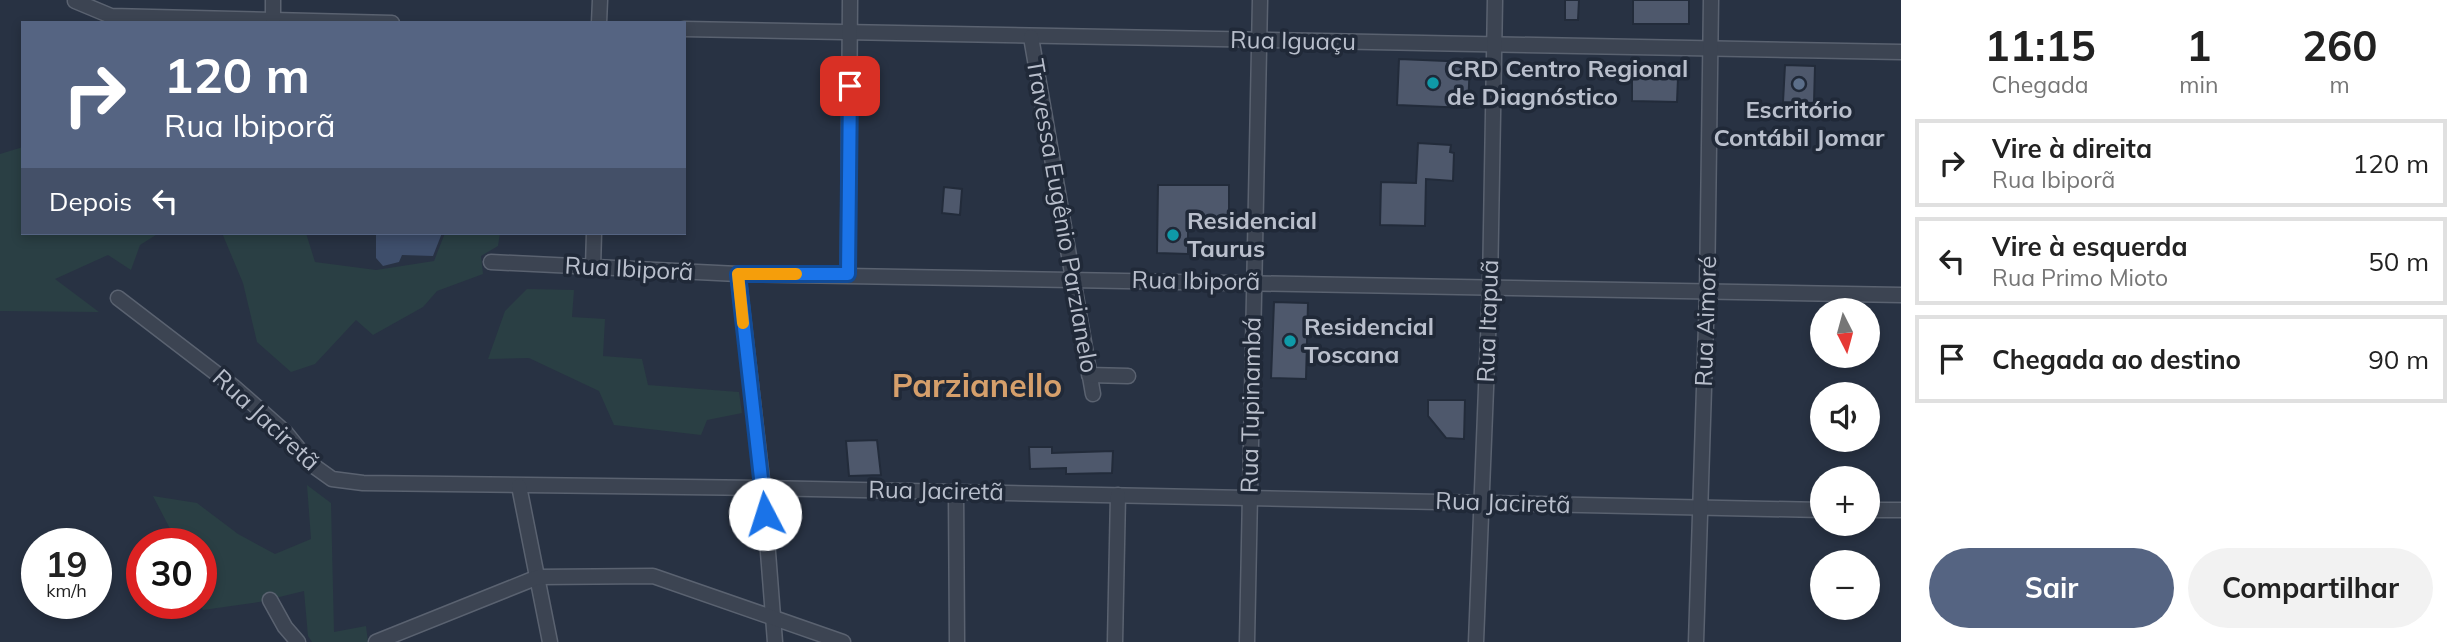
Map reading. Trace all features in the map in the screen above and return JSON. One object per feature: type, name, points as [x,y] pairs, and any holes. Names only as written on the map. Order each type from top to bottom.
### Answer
[{"type":"street","points":[[272,20],[273,0]]},
{"type":"street","points":[[599,21],[600,0]]},
{"type":"street","points":[[848,274],[850,0]]},
{"type":"street","name":"Rua Tupinambá","points":[[1247,642],[1252,282],[1260,0]]},
{"type":"street","name":"Rua Itapuã","points":[[1476,642],[1490,287],[1495,0]]},
{"type":"street","name":"Rua Aimoré","points":[[1696,642],[1707,293],[1711,0]]},
{"type":"street","points":[[75,1],[111,16],[312,21]]},
{"type":"street","name":"Rua Iguaçu","points":[[686,29],[1901,52]]},
{"type":"street","name":"Travessa Eugênio Parzianelo","points":[[1031,37],[1093,394]]},
{"type":"street","points":[[593,268],[594,235]]},
{"type":"street","name":"Rua Ibiporã","points":[[491,262],[738,274],[1901,295]]},
{"type":"street","points":[[738,274],[763,488],[775,642]]},
{"type":"street","name":"Rua Jaciretã","points":[[118,298],[234,387],[286,433],[311,464],[332,479],[400,485],[763,488],[1810,510]]},
{"type":"street","points":[[1089,375],[1128,376]]},
{"type":"street","points":[[519,486],[550,642]]},
{"type":"street","points":[[956,492],[957,642]]},
{"type":"street","points":[[1115,642],[1118,495]]},
{"type":"street","points":[[1880,510],[1901,510]]},
{"type":"street","points":[[376,642],[538,577],[653,576],[843,642]]},
{"type":"street","points":[[270,600],[298,642]]},
{"type":"green space","points":[[21,148],[21,235],[156,235],[140,245],[131,270],[108,255],[55,279],[99,312],[0,311],[0,154]]},
{"type":"green space","points":[[223,235],[307,235],[315,262],[376,270],[434,261],[444,235],[500,235],[498,246],[481,256],[483,274],[437,291],[423,307],[373,335],[356,320],[315,364],[291,372],[257,342],[243,283]]},
{"type":"green space","points":[[527,289],[574,290],[572,317],[605,319],[603,356],[642,359],[648,385],[739,392],[742,413],[707,420],[701,435],[614,425],[599,391],[529,358],[488,359],[505,311]]},
{"type":"green space","points":[[307,485],[331,503],[334,632],[366,626],[368,642],[312,642],[308,636],[304,591],[259,602],[217,608],[217,528],[170,528],[153,496],[197,503],[238,534],[275,554],[311,539]]},
{"type":"water","points":[[376,235],[441,235],[433,256],[402,255],[399,262],[383,266],[376,258]]},
{"type":"building","points":[[1565,0],[1579,0],[1578,20],[1565,20]]},
{"type":"building","points":[[1633,0],[1689,0],[1689,24],[1633,24]]},
{"type":"building","name":"CRD Centro Regional de Diagnóstico","points":[[1399,59],[1470,62],[1468,108],[1397,105]]},
{"type":"building","name":"Escritório Contábil Jomar","points":[[1785,65],[1815,66],[1814,103],[1783,102]]},
{"type":"building","points":[[1632,77],[1678,78],[1677,102],[1632,101]]},
{"type":"building","points":[[1418,143],[1451,145],[1450,152],[1454,153],[1453,181],[1426,179],[1425,226],[1380,225],[1381,182],[1416,183]]},
{"type":"building","name":"Residencial Taurus","points":[[1158,185],[1229,185],[1229,217],[1188,217],[1188,254],[1157,253]]},
{"type":"building","points":[[944,187],[962,189],[960,215],[942,213]]},
{"type":"building","name":"Residencial Toscana","points":[[1274,302],[1308,303],[1306,379],[1271,378]]},
{"type":"building","points":[[1428,400],[1465,400],[1464,439],[1446,438],[1428,416]]},
{"type":"building","points":[[877,440],[881,475],[849,476],[846,441]]},
{"type":"building","points":[[1029,447],[1052,447],[1052,453],[1113,451],[1112,473],[1066,474],[1066,468],[1030,469]]},
{"type":"slow traffic","points":[[743,323],[738,274],[796,274]]},
{"type":"place","name":"CRD Centro Regional de Diagnóstico","points":[[1433,83]]},
{"type":"place","name":"Escritório Contábil Jomar","points":[[1799,84]]},
{"type":"place","name":"Residencial Taurus","points":[[1173,235]]},
{"type":"place","name":"Residencial Toscana","points":[[1290,341]]},
{"type":"district","name":"Parzianello","points":[[977,386]]},
{"type":"route","points":[[765,514],[738,274],[848,274],[850,86]]}]
